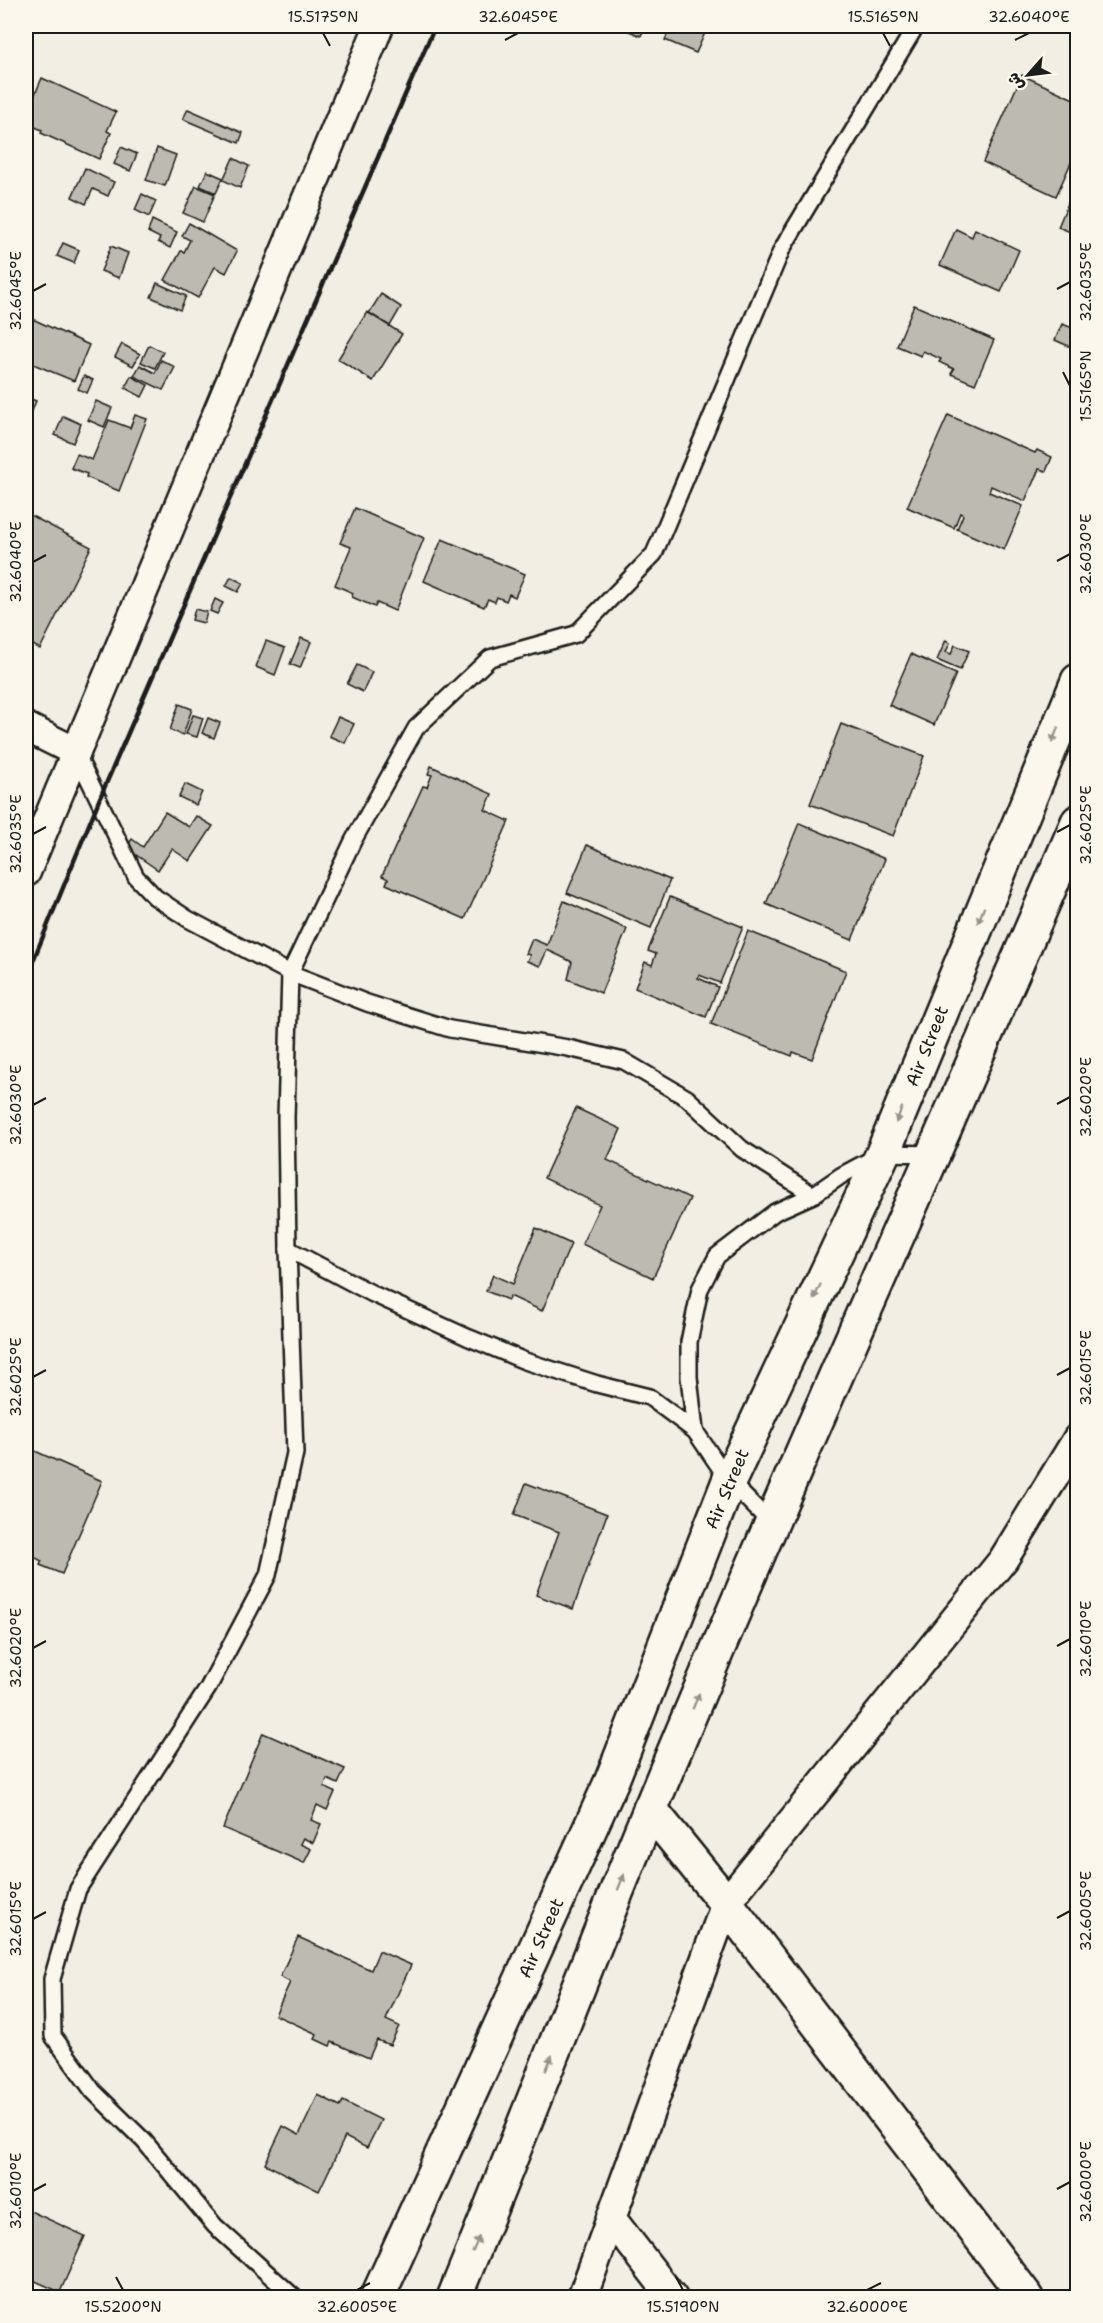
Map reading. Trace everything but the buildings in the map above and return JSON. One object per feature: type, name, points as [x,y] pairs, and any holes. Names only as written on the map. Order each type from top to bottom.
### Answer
[{"type":"main road","name":"Air Street","points":[[377,2298],[612,1780],[729,1481],[883,1153],[1077,681]]},
{"type":"main road","points":[[454,2298],[650,1809],[771,1523],[935,1154],[1077,822]]},
{"type":"main road","points":[[650,1809],[726,1903],[1027,2298]]},
{"type":"street","points":[[26,872],[380,26]]},
{"type":"street","points":[[26,727],[76,752]]},
{"type":"street","points":[[582,2298],[726,1903],[1003,1560],[1077,1438]]},
{"type":"street","points":[[611,2218],[673,2298]]},
{"type":"lane","points":[[295,2298],[215,2226],[144,2141],[93,2091],[53,2036],[52,1979],[78,1889],[208,1688],[268,1575],[295,1454],[286,1118],[290,973],[353,841],[416,728],[490,658],[576,634],[654,554],[782,249],[916,26]]},
{"type":"lane","points":[[76,752],[136,877],[155,897],[188,919],[290,973],[367,1003],[450,1029],[568,1048],[624,1061],[687,1098],[742,1149],[813,1195]]},
{"type":"lane","points":[[695,1431],[688,1342],[700,1289],[717,1256],[775,1212],[813,1195],[842,1175],[883,1153],[935,1154]]},
{"type":"lane","points":[[288,1249],[373,1294],[525,1361],[597,1384],[650,1397],[695,1431],[729,1481],[771,1523]]},
{"type":"railway","points":[[26,978],[99,800],[435,26]]}]
